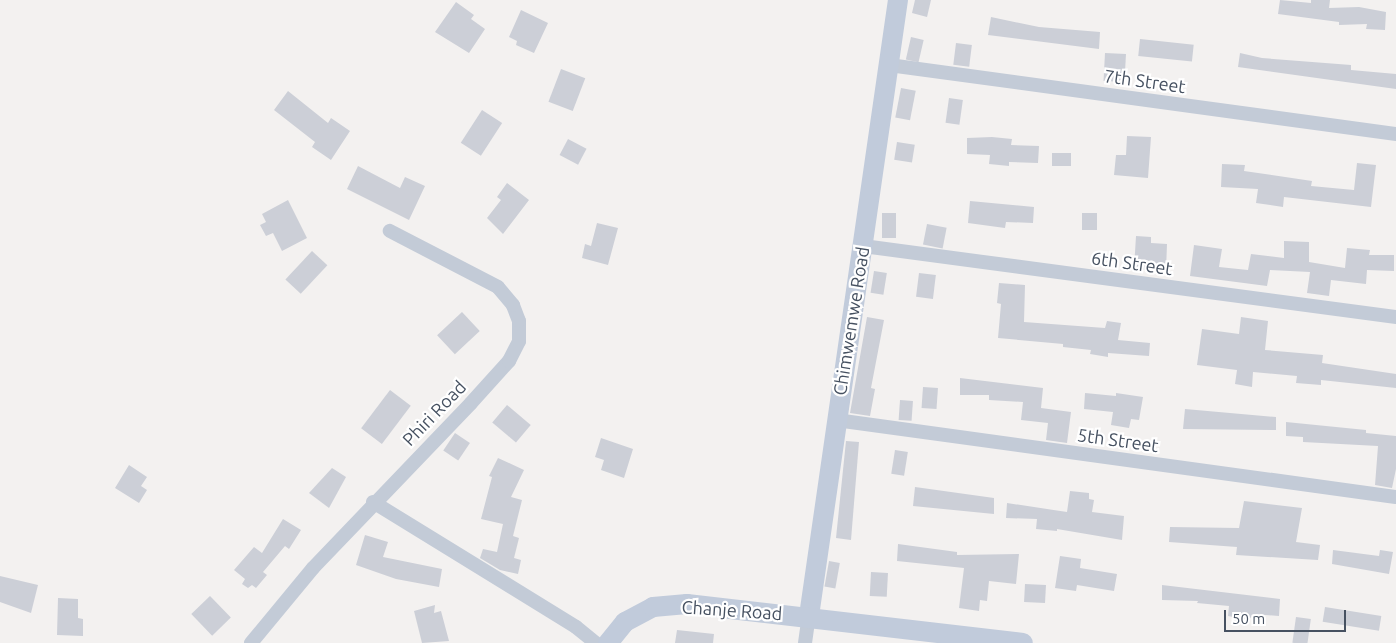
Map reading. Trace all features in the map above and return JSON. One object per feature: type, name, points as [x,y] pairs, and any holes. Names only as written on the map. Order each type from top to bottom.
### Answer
[{"type":"street","name":"Chimwemwe Road","points":[[805,643],[898,0]]},
{"type":"street","name":"7th Street","points":[[889,65],[1396,134]]},
{"type":"street","name":"Phiri Road","points":[[251,643],[374,502],[509,360],[520,331],[513,305],[498,287],[390,231]]},
{"type":"street","name":"6th Street","points":[[863,246],[1396,317]]},
{"type":"street","name":"5th Street","points":[[836,420],[1396,497]]},
{"type":"street","points":[[374,502],[576,627],[596,643]]},
{"type":"street","name":"Chanje Road","points":[[612,640],[625,622],[653,607],[687,604],[809,616],[1023,643]]},
{"type":"building","points":[[915,0],[931,0],[927,17],[912,13]]},
{"type":"building","points":[[1280,0],[1311,3],[1311,0],[1330,0],[1329,8],[1359,7],[1386,12],[1385,30],[1366,29],[1367,24],[1339,25],[1339,22],[1278,14]]},
{"type":"building","points":[[456,2],[474,15],[471,19],[485,29],[469,53],[435,32]]},
{"type":"building","points":[[521,10],[548,23],[534,53],[516,45],[517,41],[509,37]]},
{"type":"building","points":[[991,17],[1039,27],[1100,32],[1099,49],[988,35]]},
{"type":"building","points":[[911,37],[924,40],[918,62],[906,59]]},
{"type":"building","points":[[1140,39],[1194,45],[1192,62],[1138,56]]},
{"type":"building","points":[[956,43],[972,45],[969,67],[953,65]]},
{"type":"building","points":[[1105,53],[1126,54],[1125,82],[1104,81]]},
{"type":"building","points":[[1240,53],[1262,58],[1351,65],[1351,70],[1396,74],[1396,89],[1238,67]]},
{"type":"building","points":[[561,69],[585,78],[573,111],[548,102]]},
{"type":"building","points":[[901,88],[916,91],[910,120],[895,117]]},
{"type":"building","points":[[288,91],[328,123],[331,118],[350,131],[331,160],[312,147],[315,142],[274,110]]},
{"type":"building","points":[[949,98],[963,100],[959,125],[946,123]]},
{"type":"building","points":[[482,110],[502,123],[481,156],[461,143]]},
{"type":"building","points":[[1127,136],[1151,137],[1148,178],[1114,175],[1116,155],[1126,155]]},
{"type":"building","points":[[992,137],[1012,139],[1011,145],[1039,146],[1038,163],[1009,162],[1009,166],[989,164],[990,155],[967,154],[967,138]]},
{"type":"building","points":[[568,139],[587,149],[578,165],[560,155]]},
{"type":"building","points":[[897,142],[915,145],[912,163],[894,160]]},
{"type":"building","points":[[1052,153],[1071,153],[1071,166],[1052,166]]},
{"type":"building","points":[[1357,163],[1376,165],[1371,207],[1284,197],[1283,207],[1256,203],[1258,189],[1221,187],[1222,164],[1245,165],[1244,171],[1312,181],[1311,186],[1354,190]]},
{"type":"building","points":[[358,166],[400,188],[405,177],[425,186],[409,220],[347,189]]},
{"type":"building","points":[[507,183],[529,200],[503,234],[487,218],[501,200],[497,197]]},
{"type":"building","points":[[288,200],[307,238],[282,251],[273,233],[266,236],[260,225],[266,222],[262,214]]},
{"type":"building","points":[[970,201],[1034,207],[1033,223],[1006,222],[1005,228],[968,223]]},
{"type":"building","points":[[882,213],[896,213],[896,238],[882,238]]},
{"type":"building","points":[[1082,213],[1097,213],[1097,230],[1082,230]]},
{"type":"building","points":[[597,223],[618,228],[608,265],[582,258],[585,244],[591,246]]},
{"type":"building","points":[[927,224],[947,228],[943,248],[923,245]]},
{"type":"building","points":[[1136,236],[1151,237],[1151,243],[1167,244],[1166,271],[1134,269]]},
{"type":"building","points":[[1284,241],[1309,242],[1309,262],[1345,268],[1347,248],[1370,250],[1369,255],[1394,255],[1394,271],[1367,270],[1366,284],[1331,280],[1329,296],[1307,293],[1310,272],[1270,270],[1267,286],[1190,276],[1194,245],[1222,249],[1219,267],[1248,270],[1251,254],[1284,258]]},
{"type":"building","points":[[312,251],[327,265],[301,294],[285,280]]},
{"type":"building","points":[[874,271],[887,273],[883,295],[871,293]]},
{"type":"building","points":[[919,273],[936,275],[933,299],[916,297]]},
{"type":"building","points":[[999,283],[1025,285],[1024,322],[1105,328],[1107,321],[1121,323],[1118,340],[1150,343],[1149,356],[1108,353],[1108,357],[1090,354],[1091,350],[1063,347],[1063,344],[998,338],[1001,304],[997,303]]},
{"type":"building","points":[[462,312],[480,331],[455,354],[437,335]]},
{"type":"building","points":[[867,317],[884,320],[871,388],[875,389],[870,416],[850,413]]},
{"type":"building","points":[[1241,317],[1268,321],[1265,350],[1323,355],[1322,363],[1396,374],[1396,388],[1321,380],[1321,385],[1296,383],[1297,376],[1253,372],[1252,387],[1235,384],[1237,370],[1197,365],[1202,329],[1239,334]]},
{"type":"building","points":[[960,378],[1043,388],[1041,408],[1071,412],[1067,443],[1046,440],[1048,423],[1021,420],[1023,402],[989,400],[989,395],[960,395]]},
{"type":"building","points":[[923,387],[938,388],[936,409],[922,408]]},
{"type":"building","points":[[390,390],[411,406],[382,444],[361,428]]},
{"type":"building","points":[[1085,393],[1116,396],[1116,393],[1143,397],[1139,420],[1131,419],[1129,428],[1111,425],[1113,412],[1084,409]]},
{"type":"building","points":[[900,400],[913,401],[912,421],[899,420]]},
{"type":"building","points":[[507,405],[531,425],[516,443],[492,423]]},
{"type":"building","points":[[1185,409],[1276,417],[1276,430],[1183,429]]},
{"type":"building","points":[[1286,422],[1366,430],[1366,433],[1396,436],[1396,469],[1392,488],[1375,485],[1378,446],[1303,442],[1303,437],[1286,436]]},
{"type":"building","points":[[455,433],[470,443],[458,460],[443,450]]},
{"type":"building","points":[[601,438],[633,449],[624,478],[601,470],[604,460],[595,457]]},
{"type":"building","points":[[846,441],[859,442],[851,540],[836,538]]},
{"type":"building","points":[[895,450],[908,452],[904,476],[891,474]]},
{"type":"building","points":[[498,458],[524,470],[511,497],[522,500],[513,536],[519,538],[514,558],[521,560],[518,574],[500,570],[480,558],[483,549],[497,552],[503,524],[481,519],[492,477],[489,476]]},
{"type":"building","points":[[129,465],[147,477],[141,486],[147,490],[139,503],[115,488]]},
{"type":"building","points":[[332,468],[346,477],[329,508],[309,493]]},
{"type":"building","points":[[915,487],[994,498],[994,514],[913,506]]},
{"type":"building","points":[[1070,491],[1089,493],[1089,499],[1094,500],[1092,512],[1124,516],[1122,540],[1057,529],[1057,531],[1036,529],[1037,519],[1006,518],[1007,503],[1067,512]]},
{"type":"building","points":[[1244,501],[1302,508],[1296,542],[1320,545],[1318,560],[1236,555],[1237,547],[1169,542],[1170,527],[1239,528]]},
{"type":"building","points":[[283,519],[301,530],[289,549],[285,546],[263,572],[267,575],[256,588],[252,585],[248,588],[242,584],[245,579],[234,570],[254,547],[262,553]]},
{"type":"building","points":[[365,535],[388,542],[383,557],[442,569],[439,587],[396,579],[356,565]]},
{"type":"building","points":[[898,544],[957,552],[957,555],[1019,554],[1016,584],[989,581],[987,601],[980,600],[979,611],[959,608],[964,568],[897,561]]},
{"type":"building","points":[[1333,550],[1379,556],[1380,550],[1393,552],[1389,574],[1332,564]]},
{"type":"building","points":[[1060,556],[1081,559],[1080,568],[1117,574],[1114,591],[1077,585],[1076,591],[1055,588]]},
{"type":"building","points":[[829,561],[840,563],[835,589],[824,587]]},
{"type":"building","points":[[871,572],[888,573],[887,597],[870,596]]},
{"type":"building","points":[[0,576],[38,585],[31,613],[0,602]]},
{"type":"building","points":[[1025,584],[1046,585],[1045,603],[1024,602]]},
{"type":"building","points":[[1162,585],[1280,599],[1279,616],[1253,614],[1249,620],[1228,616],[1229,606],[1197,603],[1198,601],[1162,600]]},
{"type":"building","points":[[210,596],[231,618],[212,636],[191,614]]},
{"type":"building","points":[[58,598],[78,599],[78,618],[83,619],[83,636],[57,635]]},
{"type":"building","points":[[435,605],[434,613],[441,611],[449,641],[422,643],[414,611]]},
{"type":"building","points":[[1325,607],[1381,616],[1379,631],[1323,622]]},
{"type":"building","points":[[1296,617],[1311,619],[1307,643],[1292,643]]},
{"type":"building","points":[[677,630],[714,634],[713,643],[675,643]]}]
